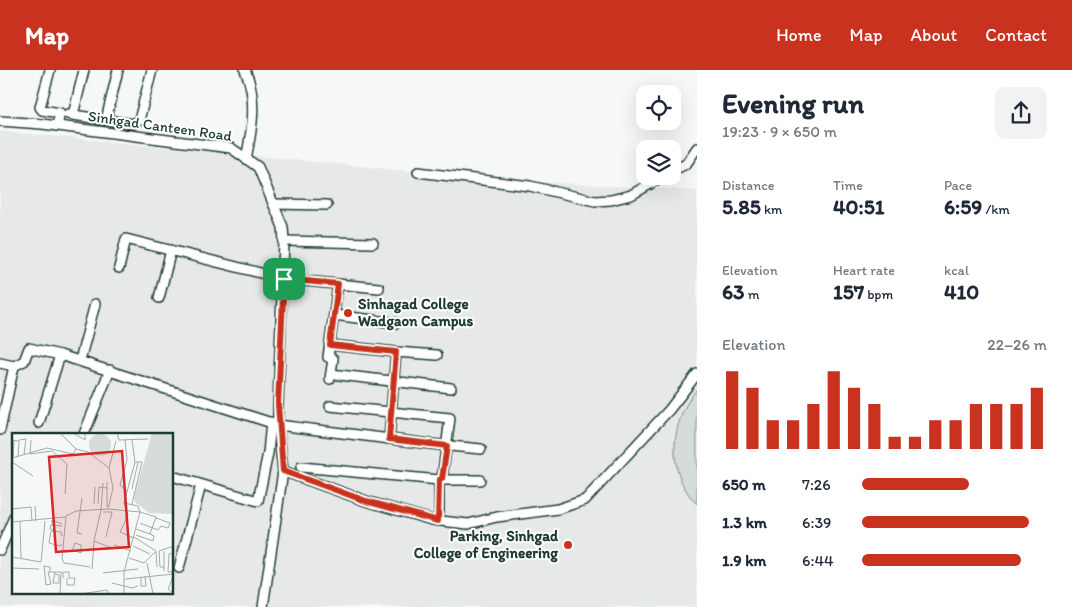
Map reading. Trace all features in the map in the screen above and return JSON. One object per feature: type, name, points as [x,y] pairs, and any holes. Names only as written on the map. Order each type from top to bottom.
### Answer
[{"type":"street","points":[[50,70],[40,107],[42,110],[133,124],[139,120],[152,70]]},
{"type":"street","points":[[73,115],[84,70]]},
{"type":"street","points":[[106,120],[118,70]]},
{"type":"street","points":[[245,70],[252,91],[251,135],[246,159]]},
{"type":"street","points":[[57,126],[60,113]]},
{"type":"street","name":"Sinhgad Canteen Road","points":[[0,121],[57,126],[231,148],[258,167],[282,227],[284,241],[284,279],[275,424]]},
{"type":"street","points":[[681,166],[686,164],[697,148]]},
{"type":"street","points":[[418,172],[530,186],[595,201],[611,200],[631,194],[648,185]]},
{"type":"street","points":[[273,204],[327,205]]},
{"type":"street","points":[[119,268],[126,239],[284,279],[379,288]]},
{"type":"street","points":[[284,241],[372,243]]},
{"type":"street","points":[[159,298],[171,250]]},
{"type":"street","points":[[338,284],[328,357],[333,359],[330,377],[451,388]]},
{"type":"street","points":[[80,360],[95,304]]},
{"type":"street","points":[[334,315],[396,323]]},
{"type":"street","points":[[330,345],[437,355]]},
{"type":"street","points":[[0,363],[14,366],[24,361],[29,348],[80,360],[275,424],[481,449]]},
{"type":"street","points":[[389,439],[396,352]]},
{"type":"street","points":[[39,423],[60,355]]},
{"type":"street","points":[[0,430],[14,366]]},
{"type":"street","points":[[84,433],[110,370]]},
{"type":"street","points":[[283,471],[366,501],[438,521],[468,524],[497,517],[558,509],[585,500],[669,410],[697,374]]},
{"type":"street","points":[[330,406],[450,418],[441,480],[438,521]]},
{"type":"street","points":[[263,607],[283,471],[275,424]]},
{"type":"street","points":[[174,477],[258,501],[275,424]]},
{"type":"street","points":[[302,468],[441,480],[480,480]]},
{"type":"street","points":[[180,568],[201,486]]},
{"type":"street","points":[[0,550],[12,523]]},
{"type":"shaded area","name":"Sinhagad College Wadgaon Campus","points":[[0,131],[490,179],[697,191],[697,607],[0,607]]},
{"type":"shaded area","points":[[697,389],[697,504],[687,491],[680,477],[675,447],[681,416]]},
{"type":"place","name":"Sinhagad College Wadgaon Campus","points":[[348,313]]},
{"type":"place","name":"Parking, Sinhgad College of Engineering","points":[[568,545]]},
{"type":"route","points":[[284,279],[338,284],[330,345],[396,352],[389,439],[447,446],[442,479],[439,480],[438,521],[366,501],[283,471],[278,425],[278,404],[284,279]]}]
